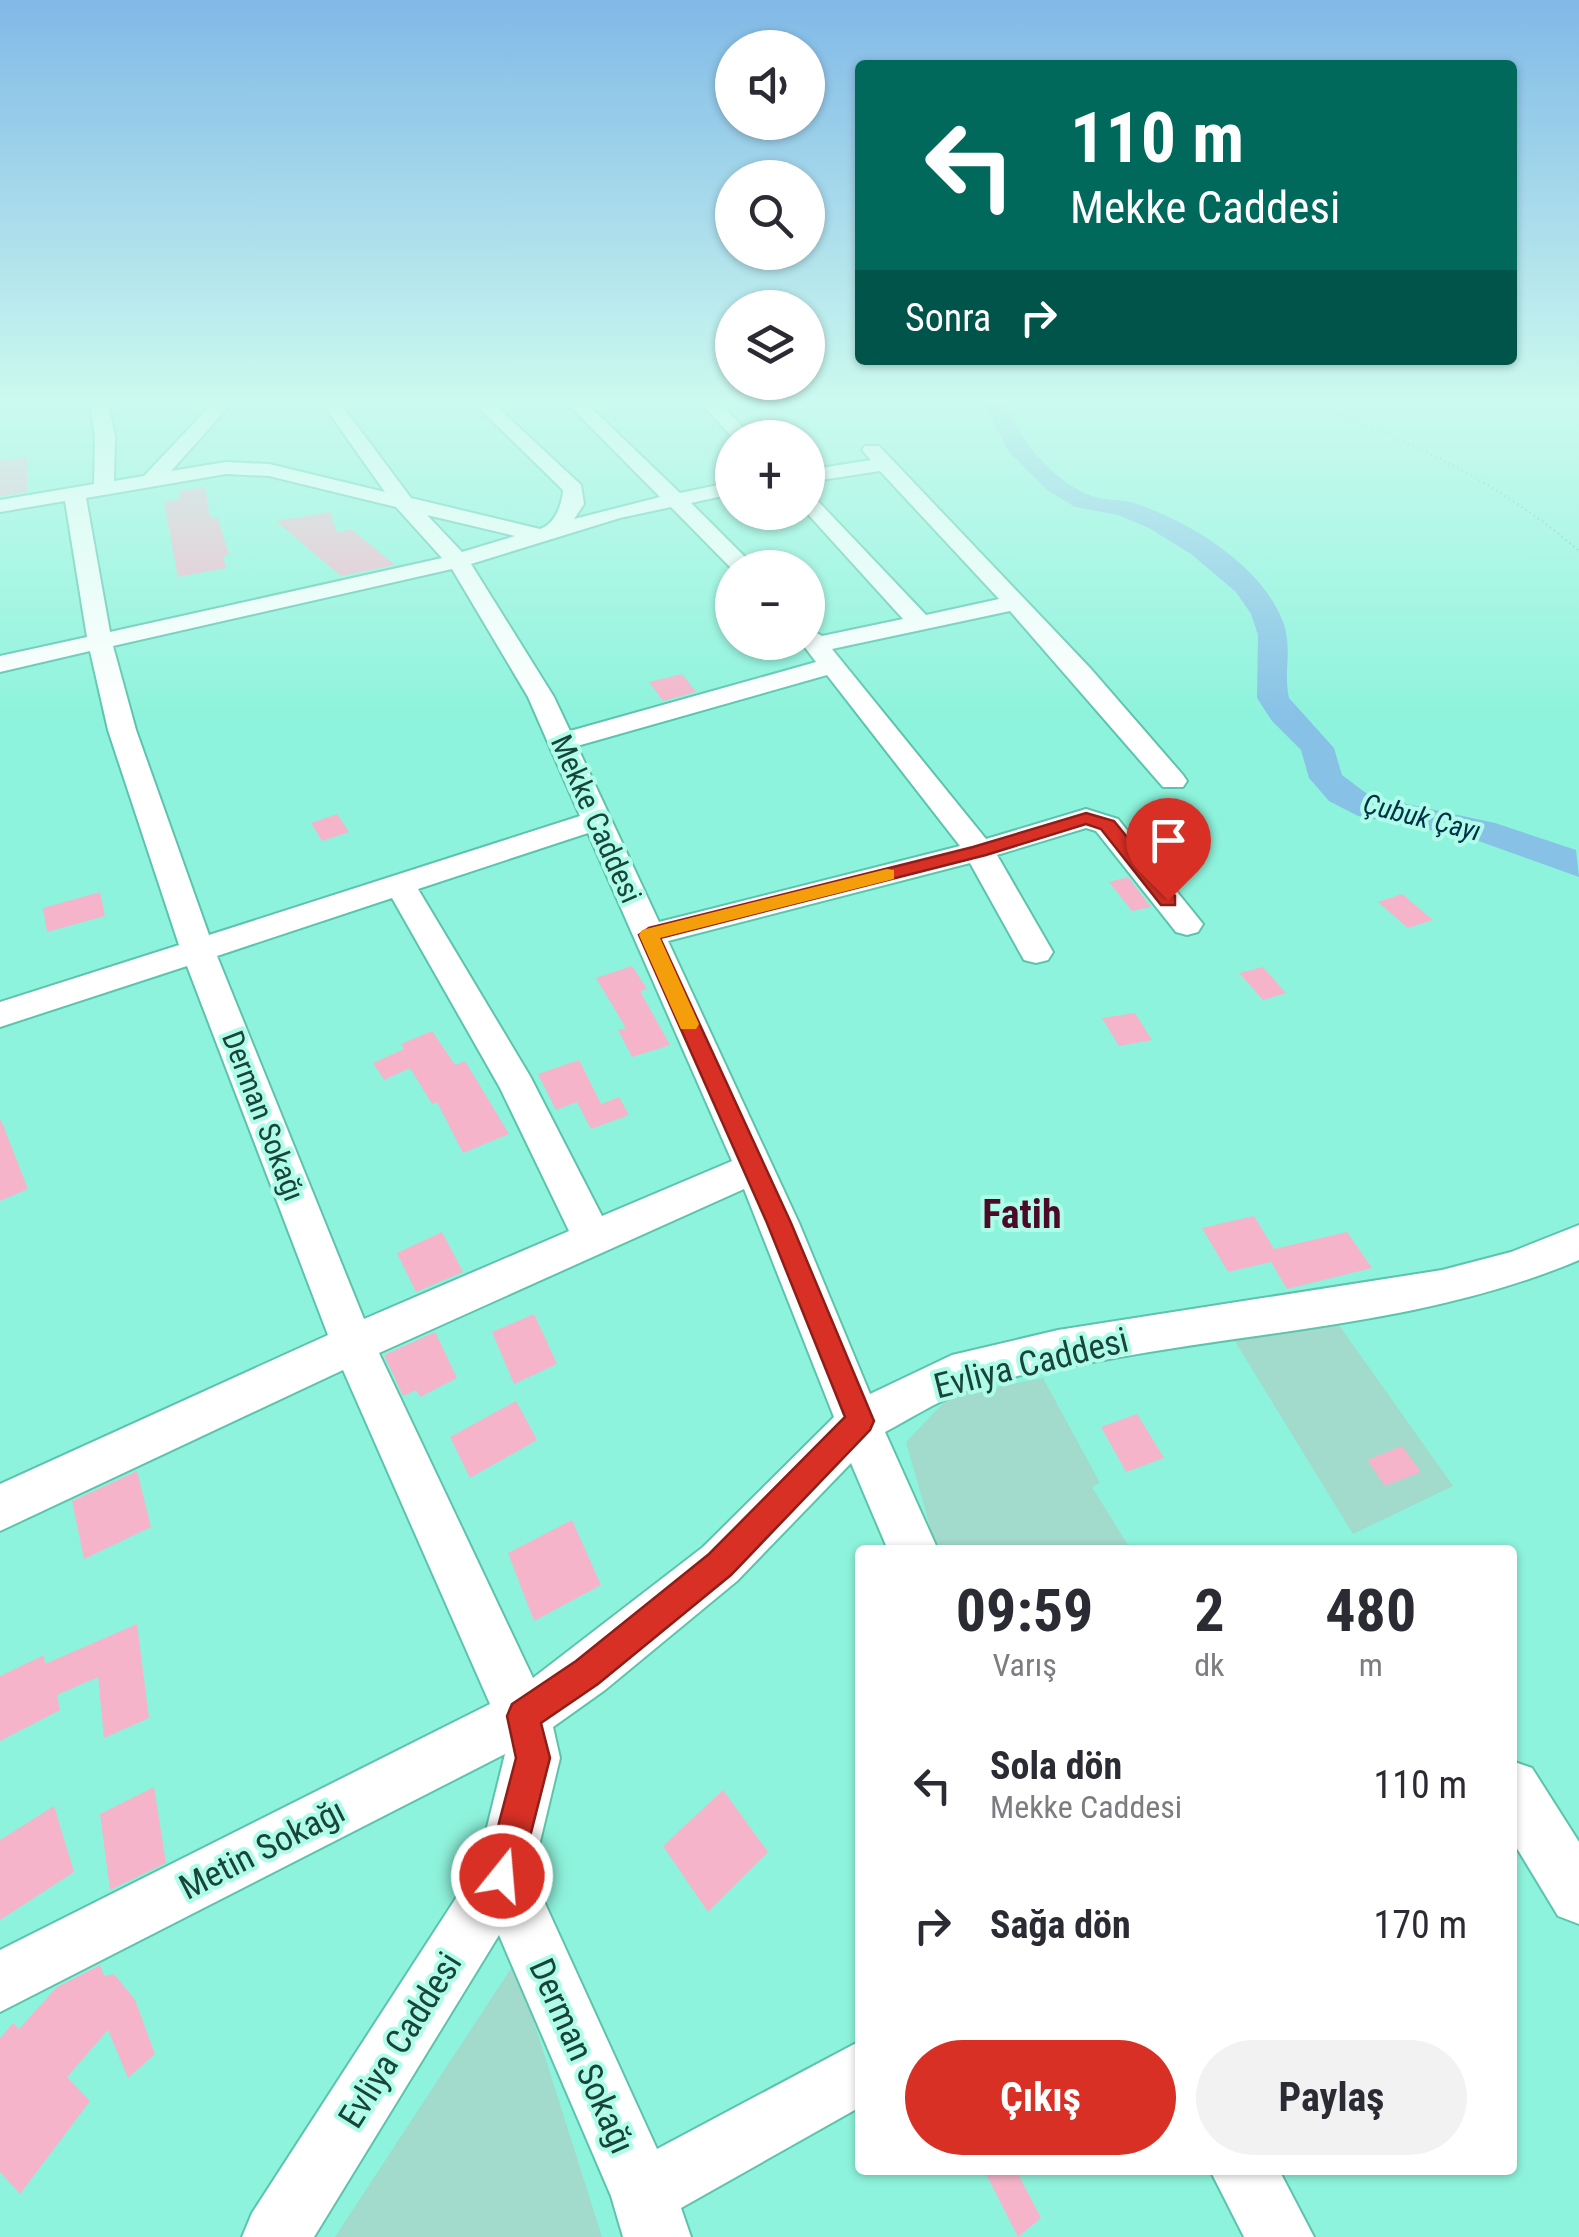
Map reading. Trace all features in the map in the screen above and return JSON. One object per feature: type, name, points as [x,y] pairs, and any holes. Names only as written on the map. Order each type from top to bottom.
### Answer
[{"type":"street","name":"Derman Sokağı","points":[[90,507],[100,642],[122,730],[198,950],[353,1344],[523,1716]]},
{"type":"street","name":"Mekke Caddesi","points":[[408,507],[458,560],[541,697],[754,1168],[860,1421],[890,1504],[911,1545]]},
{"type":"street","points":[[425,507],[548,533]]},
{"type":"street","points":[[548,533],[569,507]]},
{"type":"street","points":[[0,664],[458,560],[642,507]]},
{"type":"street","points":[[686,507],[728,550]]},
{"type":"street","points":[[926,507],[1173,781]]},
{"type":"street","points":[[825,520],[920,623]]},
{"type":"street","points":[[825,647],[1016,604]]},
{"type":"street","points":[[825,658],[979,851],[1036,952]]},
{"type":"street","points":[[561,742],[788,660]]},
{"type":"street","points":[[649,935],[979,851],[1078,819],[1101,822],[1186,924]]},
{"type":"street","points":[[0,1015],[596,820]]},
{"type":"street","points":[[400,884],[516,1086],[594,1238]]},
{"type":"street","points":[[0,1508],[353,1344],[754,1168]]},
{"type":"street","name":"Evliya Caddesi","points":[[276,2237],[502,1876],[533,1758],[523,1716],[587,1672],[720,1564],[860,1421],[952,1375],[1058,1349],[1296,1308],[1442,1288],[1570,1256]]},
{"type":"street","name":"Metin Sokağı","points":[[0,1982],[523,1716]]},
{"type":"street","points":[[1517,1796],[1579,1895]]},
{"type":"street","name":"Derman Sokağı","points":[[502,1876],[650,2215]]},
{"type":"street","points":[[650,2215],[855,2075]]},
{"type":"street","points":[[1246,2175],[1280,2237]]},
{"type":"path","points":[[1525,507],[1579,551]]},
{"type":"shaded area","points":[[1334,1318],[1453,1486],[1353,1534],[1233,1338]]},
{"type":"shaded area","points":[[1043,1378],[1100,1483],[1092,1487],[1128,1545],[938,1545],[906,1442],[950,1396]]},
{"type":"shaded area","points":[[515,1962],[602,2237],[335,2237]]},
{"type":"building","points":[[165,507],[208,507],[210,518],[217,517],[229,555],[223,556],[226,568],[178,577]]},
{"type":"building","points":[[330,512],[337,533],[351,529],[395,565],[341,576],[276,521]]},
{"type":"building","points":[[682,674],[696,692],[663,701],[649,682]]},
{"type":"building","points":[[337,814],[349,832],[322,841],[311,823]]},
{"type":"building","points":[[1128,877],[1151,907],[1132,911],[1109,882]]},
{"type":"building","points":[[100,892],[105,916],[47,932],[43,908]]},
{"type":"building","points":[[1402,894],[1433,920],[1408,928],[1378,902]]},
{"type":"building","points":[[632,966],[647,989],[640,991],[670,1045],[632,1057],[618,1030],[626,1028],[596,978]]},
{"type":"building","points":[[1263,967],[1286,993],[1263,1000],[1239,973]]},
{"type":"building","points":[[1135,1013],[1152,1040],[1119,1046],[1102,1018]]},
{"type":"building","points":[[432,1031],[455,1065],[465,1061],[509,1134],[463,1153],[437,1102],[432,1104],[410,1068],[384,1080],[373,1063],[404,1049],[401,1044]]},
{"type":"building","points":[[579,1060],[601,1104],[619,1097],[629,1115],[591,1129],[577,1102],[556,1110],[538,1074]]},
{"type":"building","points":[[0,1121],[28,1189],[0,1201]]},
{"type":"building","points":[[1254,1216],[1274,1249],[1347,1232],[1372,1268],[1287,1289],[1271,1262],[1228,1272],[1202,1228]]},
{"type":"building","points":[[442,1232],[463,1272],[416,1292],[397,1253]]},
{"type":"building","points":[[534,1314],[557,1364],[514,1384],[492,1332]]},
{"type":"building","points":[[435,1332],[457,1378],[420,1397],[416,1390],[403,1396],[384,1355]]},
{"type":"building","points":[[516,1401],[537,1440],[470,1478],[450,1437]]},
{"type":"building","points":[[1137,1414],[1164,1458],[1126,1472],[1101,1427]]},
{"type":"building","points":[[1402,1446],[1421,1472],[1385,1486],[1367,1460]]},
{"type":"building","points":[[137,1471],[151,1527],[84,1559],[72,1501]]},
{"type":"building","points":[[572,1520],[601,1585],[534,1621],[508,1553]]},
{"type":"building","points":[[137,1624],[149,1718],[104,1738],[98,1677],[57,1695],[60,1710],[0,1741],[0,1676],[44,1655],[45,1664]]},
{"type":"building","points":[[154,1787],[166,1863],[110,1890],[100,1814]]},
{"type":"building","points":[[723,1790],[768,1852],[708,1912],[663,1846]]},
{"type":"building","points":[[54,1806],[74,1872],[0,1920],[0,1840]]},
{"type":"building","points":[[100,1965],[104,1976],[114,1974],[135,2000],[155,2054],[128,2078],[108,2030],[67,2077],[90,2101],[20,2194],[0,2172],[0,2038],[13,2023],[19,2029],[57,1987]]},
{"type":"building","points":[[987,2175],[1019,2175],[1041,2218],[1018,2237]]},
{"type":"waterway","name":"Çubuk Çayı","points":[[1118,507],[1158,523],[1200,548],[1246,586],[1260,604],[1272,635],[1273,698],[1283,714],[1317,748],[1324,773],[1342,794],[1370,808],[1482,830],[1579,865]]},
{"type":"slow traffic","points":[[689,1024],[649,935],[887,874]]},
{"type":"district","name":"Fatih","points":[[1022,1214]]},
{"type":"route","points":[[502,1876],[522,1814],[533,1758],[523,1716],[587,1672],[720,1564],[860,1421],[779,1223],[649,935],[979,851],[1086,818],[1107,825],[1168,900]]}]
